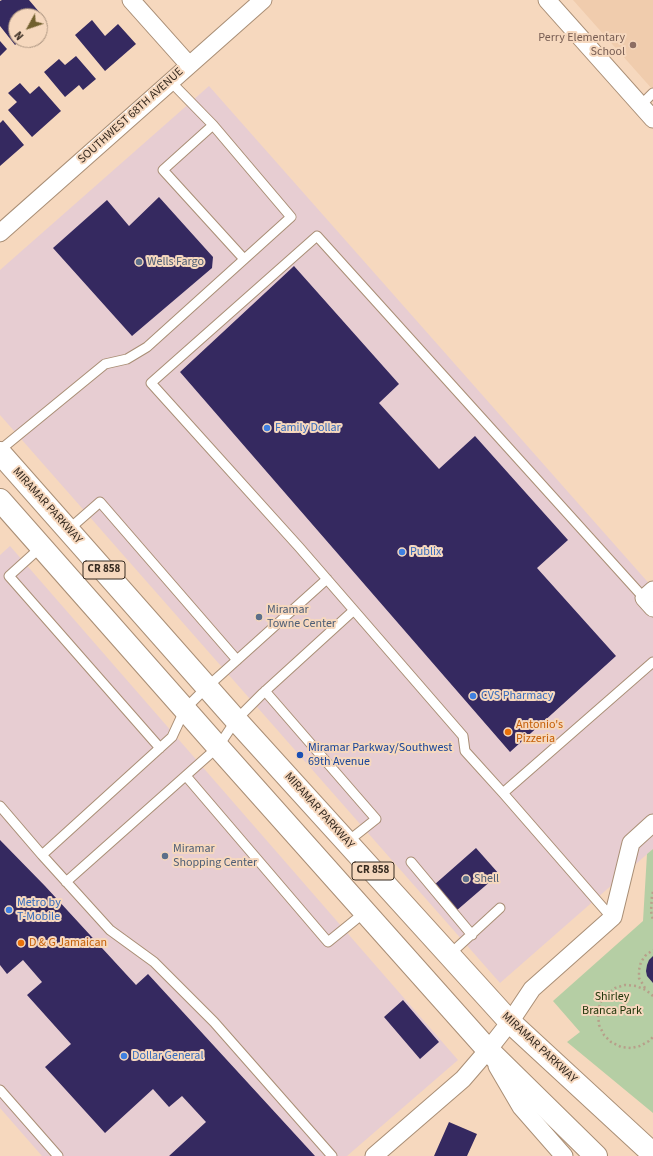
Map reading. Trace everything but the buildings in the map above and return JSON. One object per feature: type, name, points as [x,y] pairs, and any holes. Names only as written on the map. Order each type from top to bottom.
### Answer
[{"type":"main road","name":"MIRAMAR PARKWAY","points":[[0,453],[236,720],[510,1022],[653,1154]]},
{"type":"main road","name":"CR 858","points":[[3,510],[41,547],[488,1050],[596,1156]]},
{"type":"street","points":[[131,0],[189,65]]},
{"type":"street","name":"SOUTHWEST 68TH AVENUE","points":[[0,233],[263,0]]},
{"type":"street","points":[[547,0],[653,119]]},
{"type":"street","points":[[374,1156],[463,1079],[510,1022],[532,989],[612,918],[631,843],[653,823]]},
{"type":"street","points":[[488,1050],[521,1107],[564,1156]]},
{"type":"lane","points":[[0,450],[105,364],[127,359],[147,347],[291,217],[213,126],[171,82]]},
{"type":"lane","points":[[640,105],[653,93]]},
{"type":"lane","points":[[213,126],[163,170],[244,259]]},
{"type":"lane","points":[[612,918],[504,793],[465,751],[463,736],[327,580],[151,383],[317,236],[650,599]]},
{"type":"lane","points":[[68,530],[100,502],[237,660]]},
{"type":"lane","points":[[41,547],[9,576],[160,748]]},
{"type":"lane","points":[[42,855],[172,737],[185,709],[207,687],[327,580]]},
{"type":"lane","points":[[66,882],[218,747],[236,720],[265,691],[353,611]]},
{"type":"lane","points":[[504,793],[653,662]]},
{"type":"lane","points":[[265,691],[376,819],[347,842]]},
{"type":"lane","points":[[186,776],[328,942],[365,912]]},
{"type":"lane","points":[[0,806],[110,930],[154,962],[214,1022],[332,1156]]},
{"type":"lane","points":[[411,862],[472,935]]},
{"type":"lane","points":[[450,955],[500,908]]},
{"type":"lane","points":[[0,1090],[58,1156]]},
{"type":"path","points":[[653,892],[651,911],[653,920]]},
{"type":"path","points":[[648,992],[639,978],[638,970],[645,956],[653,950]]},
{"type":"path","points":[[653,995],[636,986],[625,985],[615,988],[606,995],[600,1004],[598,1014],[599,1025],[604,1035],[611,1042],[621,1047],[631,1048],[640,1046],[653,1037]]},
{"type":"shaded area","name":"Perry Elementary School","points":[[573,0],[653,0],[653,90]]},
{"type":"shaded area","name":"Miramar Towne Center","points":[[209,86],[653,588],[653,849],[500,983],[0,415],[0,270]]},
{"type":"shaded area","name":"Miramar Shopping Center","points":[[10,546],[458,1060],[347,1156],[42,1156],[0,1108],[0,555]]},
{"type":"green space","name":"Shirley Branca Park","points":[[653,849],[653,1113],[567,1042],[580,1032],[553,1001],[643,921],[647,854]]},
{"type":"place","name":"Perry Elementary School","points":[[633,45]]},
{"type":"place","name":"Wells Fargo","points":[[139,262]]},
{"type":"place","name":"Family Dollar","points":[[267,428]]},
{"type":"place","name":"Publix","points":[[402,552]]},
{"type":"place","name":"Miramar Towne Center","points":[[259,617]]},
{"type":"place","name":"CVS Pharmacy","points":[[473,696]]},
{"type":"place","name":"Antonio's Pizzeria","points":[[508,732]]},
{"type":"place","name":"Miramar Parkway/Southwest 69th Avenue","points":[[300,755]]},
{"type":"place","name":"Miramar Shopping Center","points":[[165,856]]},
{"type":"place","name":"Shell","points":[[466,879]]},
{"type":"place","name":"Metro by T-Mobile","points":[[9,910]]},
{"type":"place","name":"D & G Jamaican","points":[[21,943]]},
{"type":"place","name":"Dollar General","points":[[124,1056]]}]
